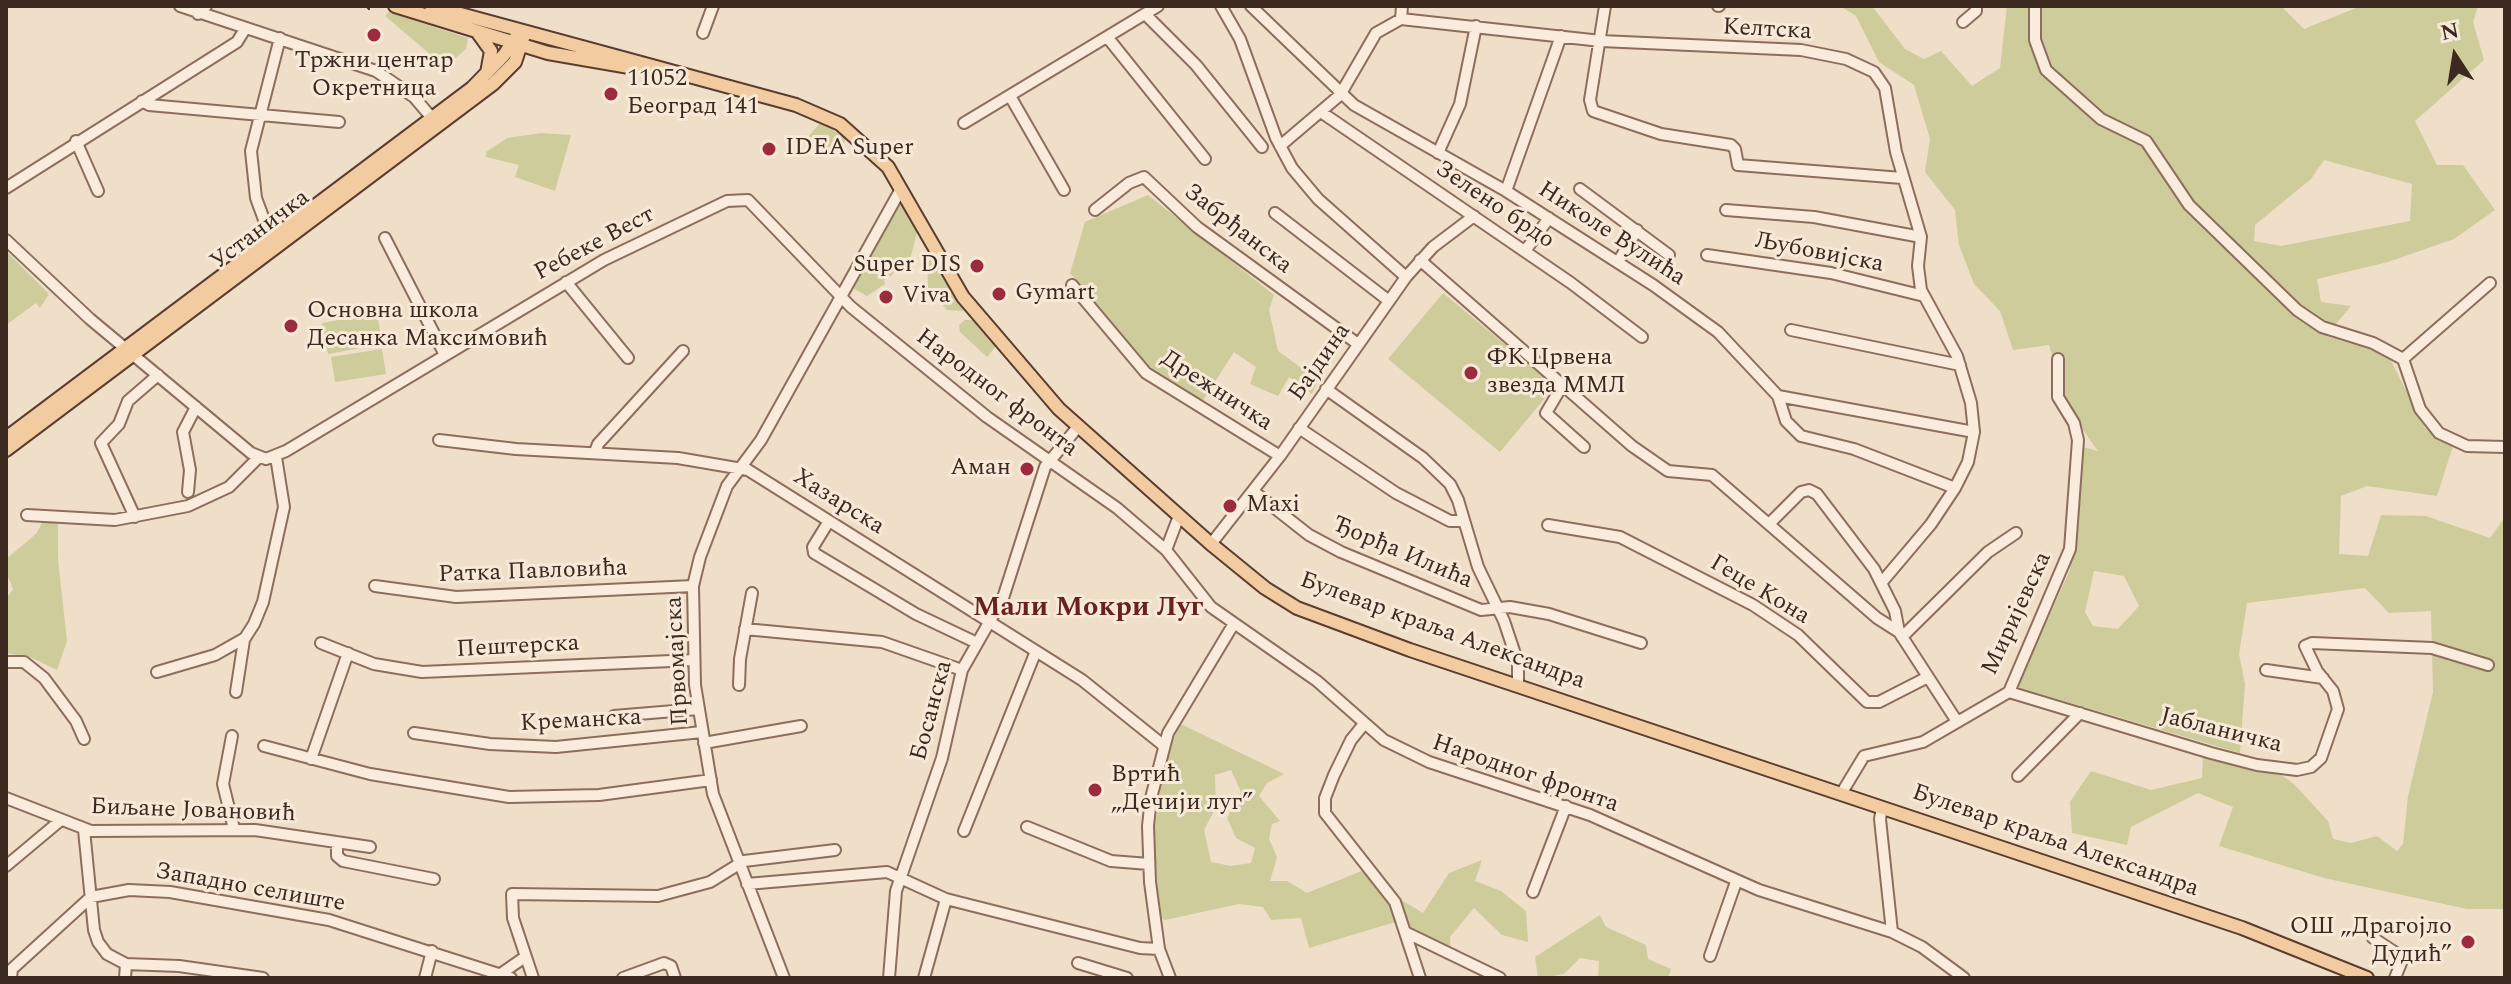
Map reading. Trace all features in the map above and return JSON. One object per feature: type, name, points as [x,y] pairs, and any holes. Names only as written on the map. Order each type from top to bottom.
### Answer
[{"type":"main road","name":"Булевар краља Александра","points":[[395,6],[478,33],[520,38],[679,75],[796,105],[830,118],[877,154],[974,312],[1077,428],[1211,544],[1265,588],[1297,608],[2282,942],[2367,978]]},
{"type":"main road","name":"Булевар краља Александра","points":[[431,6],[520,38],[548,53],[679,75]]},
{"type":"main road","points":[[478,33],[491,51],[486,76]]},
{"type":"main road","name":"Устаничка","points":[[6,450],[129,352],[515,62],[520,38]]},
{"type":"main road","name":"Устаничка","points":[[435,122],[486,76],[520,38]]},
{"type":"main road","points":[[515,62],[548,53]]},
{"type":"main road","name":"Устаничка","points":[[6,438],[129,352]]},
{"type":"street","points":[[180,6],[376,71],[414,97],[435,122]]},
{"type":"street","points":[[198,14],[206,6]]},
{"type":"street","points":[[703,33],[713,6]]},
{"type":"street","points":[[964,123],[1158,6]]},
{"type":"street","points":[[1221,6],[1247,55],[1280,146],[1292,168],[1318,199],[1406,277]]},
{"type":"street","name":"Николе Вулића","points":[[1251,6],[1340,95],[1366,114],[1506,191],[1618,262],[1718,332],[1778,396],[1786,421],[1801,436],[1854,449],[1955,488]]},
{"type":"street","points":[[1280,146],[1340,95],[1371,39],[1389,23],[1401,19],[1402,6]]},
{"type":"street","points":[[1605,6],[1590,100],[1590,109],[1595,113],[1661,134],[1731,145],[1735,149],[1738,165],[1902,178]]},
{"type":"street","points":[[1963,22],[1976,11],[1976,6]]},
{"type":"street","points":[[2035,6],[2037,53],[2046,70],[2101,119],[2146,141],[2189,205],[2297,310],[2322,327],[2373,343],[2403,359],[2420,409],[2439,433],[2467,446],[2505,447]]},
{"type":"street","points":[[1145,14],[1196,65],[1262,147]]},
{"type":"street","name":"Келтска","points":[[1401,19],[1601,41],[1801,50],[1857,63],[1874,72],[1883,83],[1902,178],[1921,237]]},
{"type":"street","points":[[1438,153],[1460,104],[1476,26]]},
{"type":"street","points":[[6,188],[237,42],[245,29]]},
{"type":"street","points":[[1506,191],[1561,36]]},
{"type":"street","points":[[266,225],[256,198],[250,165],[259,114],[280,38]]},
{"type":"street","points":[[1108,38],[1205,159]]},
{"type":"street","points":[[1010,96],[1064,190]]},
{"type":"street","points":[[142,101],[149,105],[339,122]]},
{"type":"street","name":"Зелено брдо","points":[[1321,112],[1525,251],[1642,337]]},
{"type":"street","points":[[76,141],[98,191]]},
{"type":"street","name":"Забрђанска","points":[[1095,210],[1129,183],[1147,178],[1197,227],[1358,344]]},
{"type":"street","name":"Првомајска","points":[[784,978],[715,806],[698,709],[693,586],[715,511],[739,468],[761,440],[901,189]]},
{"type":"street","points":[[1580,189],[1669,255]]},
{"type":"street","name":"Народног фронта","points":[[748,200],[842,298],[987,417],[1117,508],[1166,550],[1195,591],[1233,625],[1317,681],[1364,724],[1410,755],[1566,806],[1736,882],[1804,907],[1892,932],[1922,947],[1964,978]]},
{"type":"street","name":"Ребеке Вест","points":[[258,458],[276,457],[566,282],[648,237],[727,201],[748,200]]},
{"type":"street","points":[[1726,210],[1814,217],[1921,237],[1918,276],[1924,296],[1960,365],[1971,403],[1974,432],[1968,462],[1955,488],[1931,524],[1882,582]]},
{"type":"street","points":[[1275,213],[1389,301]]},
{"type":"street","name":"Бајдина","points":[[1211,544],[1280,456],[1406,277],[1420,260],[1474,216]]},
{"type":"street","points":[[1525,251],[1549,218]]},
{"type":"street","points":[[1618,262],[1637,230]]},
{"type":"street","points":[[385,238],[445,355]]},
{"type":"street","points":[[6,240],[41,276],[258,458],[240,478],[209,498],[135,517],[89,520],[27,515]]},
{"type":"street","name":"Љубовијска","points":[[1707,255],[1831,273],[1924,296]]},
{"type":"street","points":[[1420,260],[1562,386],[1664,470],[1712,475],[1877,618],[1900,634]]},
{"type":"street","points":[[566,282],[628,358]]},
{"type":"street","points":[[2403,359],[2490,283]]},
{"type":"street","name":"Дрежничка","points":[[1072,285],[1146,373],[1280,456]]},
{"type":"street","points":[[1791,330],[1960,365]]},
{"type":"street","points":[[595,452],[598,444],[683,351]]},
{"type":"street","name":"Миријевска","points":[[1841,794],[1864,756],[1923,742],[1956,720],[2009,692],[2070,549],[2078,440],[2074,423],[2058,397],[2058,359]]},
{"type":"street","points":[[135,517],[101,443],[119,424],[128,401],[158,375]]},
{"type":"street","points":[[1562,386],[1546,413],[1584,447]]},
{"type":"street","points":[[1326,389],[1433,465],[1455,492],[1478,567],[1500,608],[1518,663],[1518,685]]},
{"type":"street","points":[[1778,396],[1974,432]]},
{"type":"street","points":[[188,492],[190,470],[183,432],[196,407]]},
{"type":"street","name":"Босанска","points":[[889,978],[891,916],[900,876],[942,758],[962,670],[975,642],[990,623],[1003,598],[1049,461],[1077,428]]},
{"type":"street","points":[[1299,428],[1396,493],[1450,521],[1463,521]]},
{"type":"street","name":"Хазарска","points":[[439,440],[516,449],[678,458],[739,468],[1082,680],[1163,745]]},
{"type":"street","points":[[236,692],[239,655],[263,602],[284,507],[276,457]]},
{"type":"street","name":"Ђорђа Илића","points":[[1253,491],[1309,535],[1341,552],[1485,611],[1514,607],[1549,614],[1641,643]]},
{"type":"street","points":[[1769,524],[1801,492],[1813,491],[1882,582],[1895,611],[1900,634],[1956,720]]},
{"type":"street","points":[[1166,550],[1179,516]]},
{"type":"street","points":[[829,521],[813,547],[814,553],[916,614],[975,642]]},
{"type":"street","name":"Геце Кона","points":[[1548,525],[1620,537],[1753,605],[1798,635],[1867,702],[1879,702],[1928,677]]},
{"type":"street","points":[[1900,634],[1988,552],[2016,533]]},
{"type":"street","name":"Ратка Павловића","points":[[375,586],[456,597],[693,586]]},
{"type":"street","points":[[739,685],[752,593]]},
{"type":"street","points":[[1170,978],[1159,949],[1149,864],[1149,812],[1163,745],[1186,699],[1233,625]]},
{"type":"street","points":[[745,629],[882,642],[962,670]]},
{"type":"street","points":[[157,672],[197,663],[245,638]]},
{"type":"street","name":"Пештерска","points":[[321,643],[374,664],[422,672],[694,660]]},
{"type":"street","name":"Јабланичка","points":[[2009,692],[2257,765],[2306,768],[2316,765],[2326,748],[2338,709],[2333,691],[2305,646],[2432,648],[2488,665]]},
{"type":"street","points":[[964,831],[1036,651]]},
{"type":"street","points":[[311,759],[348,653]]},
{"type":"street","points":[[6,662],[24,662],[44,678],[76,721],[84,739]]},
{"type":"street","points":[[2266,670],[2323,678]]},
{"type":"street","points":[[614,716],[698,709]]},
{"type":"street","points":[[2018,776],[2080,713]]},
{"type":"street","points":[[1364,724],[1351,740],[1334,775],[1325,798],[1325,813],[1395,902],[1420,978]]},
{"type":"street","name":"Креманска","points":[[414,733],[490,744],[556,747],[703,738],[801,726]]},
{"type":"street","points":[[232,736],[223,784],[234,829]]},
{"type":"street","points":[[264,746],[426,784],[531,798],[627,793],[711,780]]},
{"type":"street","name":"Биљане Јовановић","points":[[7,799],[84,830],[234,829],[279,832],[370,847]]},
{"type":"street","points":[[1533,892],[1566,806]]},
{"type":"street","points":[[1882,808],[1880,819],[1892,932]]},
{"type":"street","points":[[6,866],[61,820]]},
{"type":"street","points":[[1027,827],[1111,861],[1149,864]]},
{"type":"street","points":[[84,830],[98,942],[107,954],[126,964],[179,966],[263,978]]},
{"type":"street","points":[[337,842],[337,856],[348,863],[434,879]]},
{"type":"street","points":[[533,978],[513,918],[512,894],[658,896],[708,883],[738,863],[835,850]]},
{"type":"street","points":[[747,884],[879,872],[900,876],[946,899],[1140,948],[1159,949]]},
{"type":"street","points":[[1710,956],[1736,882]]},
{"type":"street","name":"Западно селиште","points":[[91,897],[114,891],[170,892],[329,920],[506,976]]},
{"type":"street","points":[[11,978],[12,969],[91,897]]},
{"type":"street","points":[[924,978],[946,899]]},
{"type":"street","points":[[1407,933],[1500,978]]},
{"type":"street","points":[[2373,938],[2399,955],[2401,963],[2395,978]]},
{"type":"street","points":[[425,978],[432,951]]},
{"type":"street","points":[[506,976],[525,957]]},
{"type":"street","points":[[623,978],[664,963],[671,966],[675,978]]},
{"type":"street","points":[[1078,963],[1127,978]]},
{"type":"street","points":[[125,978],[126,964]]},
{"type":"shaded area","points":[[1840,6],[1872,6],[1905,49],[1924,59],[1941,51],[1972,86],[2000,68],[2007,6],[2281,6],[2304,29],[2361,6],[2478,6],[2473,22],[2484,60],[2415,121],[2437,165],[2463,165],[2495,210],[2454,239],[2388,262],[2317,279],[2321,302],[2351,306],[2326,336],[2388,355],[2425,428],[2453,446],[2437,496],[2367,486],[2341,496],[2339,554],[2368,556],[2381,515],[2426,516],[2490,538],[2505,517],[2505,909],[2467,909],[2324,878],[2219,846],[2233,807],[2198,793],[2131,827],[2127,845],[2072,833],[2070,802],[2091,771],[2151,790],[2202,778],[2203,756],[2281,775],[2294,784],[2328,821],[2333,839],[2351,843],[2377,836],[2397,851],[2403,844],[2408,796],[2433,692],[2431,611],[2389,613],[2365,588],[2247,603],[2239,654],[2245,684],[2240,753],[2017,687],[2070,570],[2083,447],[2098,451],[2066,406],[2049,345],[2013,350],[2000,311],[1974,284],[1959,245],[1955,210],[1925,172],[1930,139],[1914,85],[1879,62],[1856,16]],"holes":[[[2324,160],[2412,184],[2410,221],[2281,246],[2254,241],[2255,225],[2311,179]],[[2094,571],[2124,576],[2139,606],[2118,629],[2093,626],[2085,612]]]},
{"type":"shaded area","points":[[388,12],[468,38],[466,49],[452,61],[437,60],[385,16]]},
{"type":"shaded area","points":[[821,122],[846,139],[836,157],[807,138]]},
{"type":"shaded area","points":[[541,133],[571,135],[555,191],[515,177],[519,165],[486,157],[486,152],[507,138]]},
{"type":"shaded area","points":[[1148,195],[1274,295],[1269,310],[1278,351],[1318,380],[1312,394],[1289,377],[1278,396],[1250,384],[1256,367],[1234,352],[1202,402],[1146,367],[1070,273],[1085,222]]},
{"type":"shaded area","points":[[901,203],[918,228],[910,260],[904,257],[893,274],[884,280],[885,284],[867,296],[853,288],[854,283],[889,216]]},
{"type":"shaded area","points":[[6,251],[49,294],[40,308],[36,303],[6,325]]},
{"type":"shaded area","points":[[931,253],[964,307],[963,311],[947,310],[928,287],[927,255]]},
{"type":"shaded area","name":"ФК Црвена звезда ММЛ","points":[[1443,293],[1555,386],[1500,452],[1388,359]]},
{"type":"shaded area","points":[[377,313],[382,344],[328,354],[322,323]]},
{"type":"shaded area","points":[[965,320],[973,320],[996,346],[987,357],[960,332],[959,325]]},
{"type":"shaded area","points":[[382,349],[386,374],[335,382],[331,357]]},
{"type":"shaded area","points":[[45,516],[58,518],[58,559],[67,641],[57,670],[30,657],[6,653],[6,599],[13,589],[6,572],[6,559],[37,533]]},
{"type":"shaded area","points":[[1179,723],[1284,774],[1267,783],[1259,796],[1280,821],[1272,824],[1269,839],[1277,857],[1270,881],[1287,881],[1307,893],[1369,868],[1388,892],[1423,913],[1449,873],[1482,860],[1475,881],[1501,891],[1526,911],[1528,942],[1502,935],[1474,908],[1450,937],[1451,954],[1407,933],[1402,920],[1309,948],[1301,918],[1271,920],[1263,907],[1239,904],[1165,920],[1159,916],[1153,843],[1161,780]],"holes":[[[1231,770],[1241,792],[1227,818],[1236,838],[1255,848],[1251,863],[1231,866],[1211,862],[1204,830],[1216,807],[1215,775]]]},
{"type":"shaded area","points":[[1600,915],[1606,927],[1646,945],[1648,959],[1671,969],[1668,978],[1598,978],[1599,961],[1580,958],[1564,974],[1538,978],[1535,957]]},
{"type":"tram line","points":[[366,6],[369,9]]},
{"type":"place","name":"Тржни центар Окретница","points":[[374,35]]},
{"type":"place","name":"11052 Београд 141","points":[[611,94]]},
{"type":"place","name":"IDEA Super","points":[[769,149]]},
{"type":"place","name":"Super DIS","points":[[977,266]]},
{"type":"place","name":"Gymart","points":[[999,294]]},
{"type":"place","name":"Viva","points":[[886,297]]},
{"type":"place","name":"Основна школа Десанка Максимовић","points":[[291,326]]},
{"type":"place","name":"ФК Црвена звезда ММЛ","points":[[1471,373]]},
{"type":"place","name":"Аман","points":[[1027,469]]},
{"type":"place","name":"Maxi","points":[[1230,506]]},
{"type":"place","name":"Вртић „Дечији луг”","points":[[1095,790]]},
{"type":"place","name":"ОШ „Драгојло Дудић”","points":[[2468,942]]},
{"type":"district","name":"Мали Мокри Луг","points":[[1088,610]]}]
